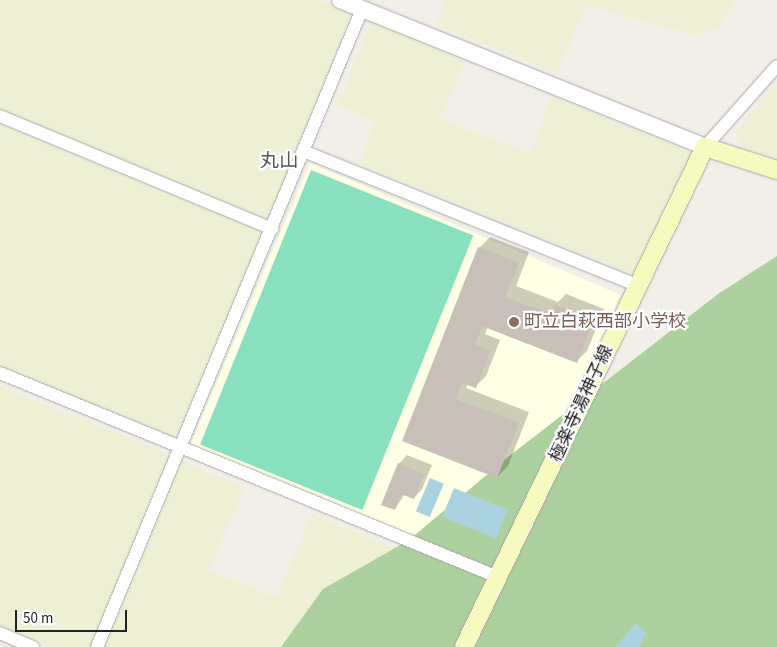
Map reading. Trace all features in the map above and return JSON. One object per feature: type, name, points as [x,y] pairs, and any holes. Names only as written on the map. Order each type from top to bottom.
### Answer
[{"type":"main road","points":[[705,147],[777,170]]},
{"type":"main road","name":"極楽寺湯神子線","points":[[464,647],[500,578],[705,147]]},
{"type":"street","points":[[340,0],[705,147],[777,66]]},
{"type":"street","points":[[97,647],[273,229],[362,9]]},
{"type":"street","points":[[0,116],[273,229]]},
{"type":"street","points":[[303,151],[638,286]]},
{"type":"street","points":[[0,373],[500,578]]},
{"type":"street","points":[[0,633],[33,647]]},
{"type":"shaded area","points":[[0,0],[320,0],[352,13],[267,222],[0,110]]},
{"type":"shaded area","points":[[445,0],[735,0],[719,27],[694,35],[586,6],[557,73],[436,25]]},
{"type":"shaded area","points":[[371,22],[465,61],[440,119],[530,153],[552,96],[693,153],[636,276],[359,164],[375,121],[337,105]]},
{"type":"shaded area","points":[[777,82],[777,157],[744,149],[735,132]]},
{"type":"shaded area","points":[[0,125],[263,232],[175,439],[0,366]]},
{"type":"shaded area","points":[[310,163],[620,295],[501,576],[190,445]]},
{"type":"shaded area","points":[[0,386],[168,454],[91,647],[49,647],[0,627]]},
{"type":"shaded area","points":[[182,461],[245,488],[209,570],[276,597],[312,514],[487,585],[452,647],[105,647]]},
{"type":"green space","points":[[311,170],[473,236],[362,510],[200,444]]},
{"type":"green space","points":[[777,256],[777,647],[281,647],[323,589],[409,540],[508,457],[718,294]]},
{"type":"water","points":[[430,478],[444,484],[430,517],[416,511]]},
{"type":"water","points":[[454,488],[508,510],[496,538],[442,517]]},
{"type":"water","points":[[636,623],[646,633],[639,647],[615,647]]},
{"type":"building","points":[[478,247],[519,263],[505,297],[551,314],[554,304],[594,320],[577,363],[482,326],[475,345],[490,351],[476,388],[462,383],[456,399],[519,423],[497,478],[402,441]]},
{"type":"building","points":[[398,463],[424,474],[414,499],[401,494],[395,510],[381,505]]},
{"type":"place","name":"町立白萩西部小学校","points":[[514,322]]},
{"type":"district","name":"丸山","points":[[279,162]]}]
